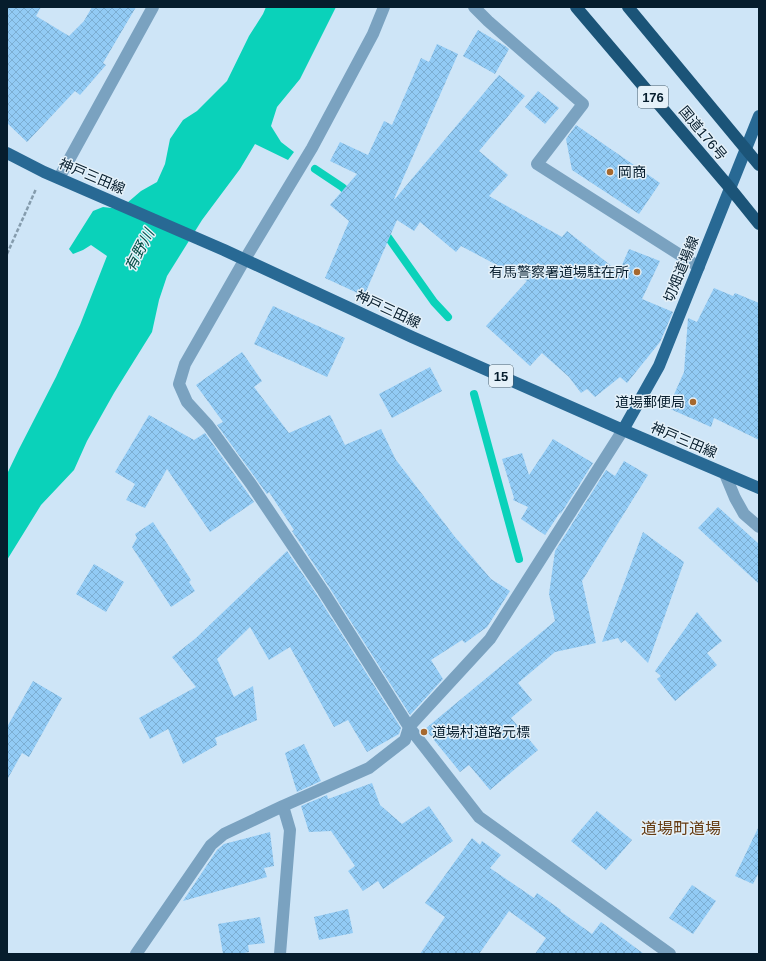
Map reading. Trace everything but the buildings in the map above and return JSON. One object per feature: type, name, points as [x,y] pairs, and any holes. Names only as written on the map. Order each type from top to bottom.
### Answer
[{"type":"highway","name":"国道176号","points":[[576,7],[759,224]]},
{"type":"highway","name":"国道176号","points":[[628,7],[759,165]]},
{"type":"main road","name":"切畑道場線","points":[[623,430],[659,366],[759,116]]},
{"type":"main road","name":"神戸三田線","points":[[7,153],[44,172],[245,259],[412,337],[759,488]]},
{"type":"street","points":[[59,178],[153,7]]},
{"type":"street","points":[[384,7],[373,34],[312,148],[245,259],[185,364],[179,384],[187,402],[208,425],[251,484],[314,578],[409,727],[480,817],[670,954]]},
{"type":"street","points":[[474,7],[583,104],[537,164],[699,267]]},
{"type":"street","points":[[136,954],[211,845],[224,834],[369,768],[405,740],[409,727],[490,639],[623,430]]},
{"type":"street","points":[[725,474],[735,498],[744,514],[759,527]]},
{"type":"street","points":[[280,954],[290,830],[283,806]]},
{"type":"path","points":[[7,254],[44,172]]},
{"type":"water","name":"有野川","points":[[266,7],[336,7],[300,79],[277,107],[271,126],[281,142],[294,152],[288,160],[255,144],[240,169],[202,220],[167,276],[159,300],[152,332],[114,393],[87,441],[74,470],[41,505],[7,560],[7,474],[56,377],[80,325],[107,256],[91,245],[73,254],[69,249],[93,211],[103,207],[120,209],[141,191],[157,182],[165,164],[170,139],[183,120],[197,111],[227,81],[249,36]]},
{"type":"waterway","points":[[315,169],[342,187],[352,196]]},
{"type":"waterway","points":[[383,230],[434,302],[448,317]]},
{"type":"waterway","points":[[474,394],[519,559]]},
{"type":"place","name":"岡商","points":[[610,172]]},
{"type":"place","name":"有馬警察署道場駐在所","points":[[637,272]]},
{"type":"place","name":"道場郵便局","points":[[693,402]]},
{"type":"place","name":"道場村道路元標","points":[[424,732]]},
{"type":"district","name":"道場町道場","points":[[681,828]]}]
